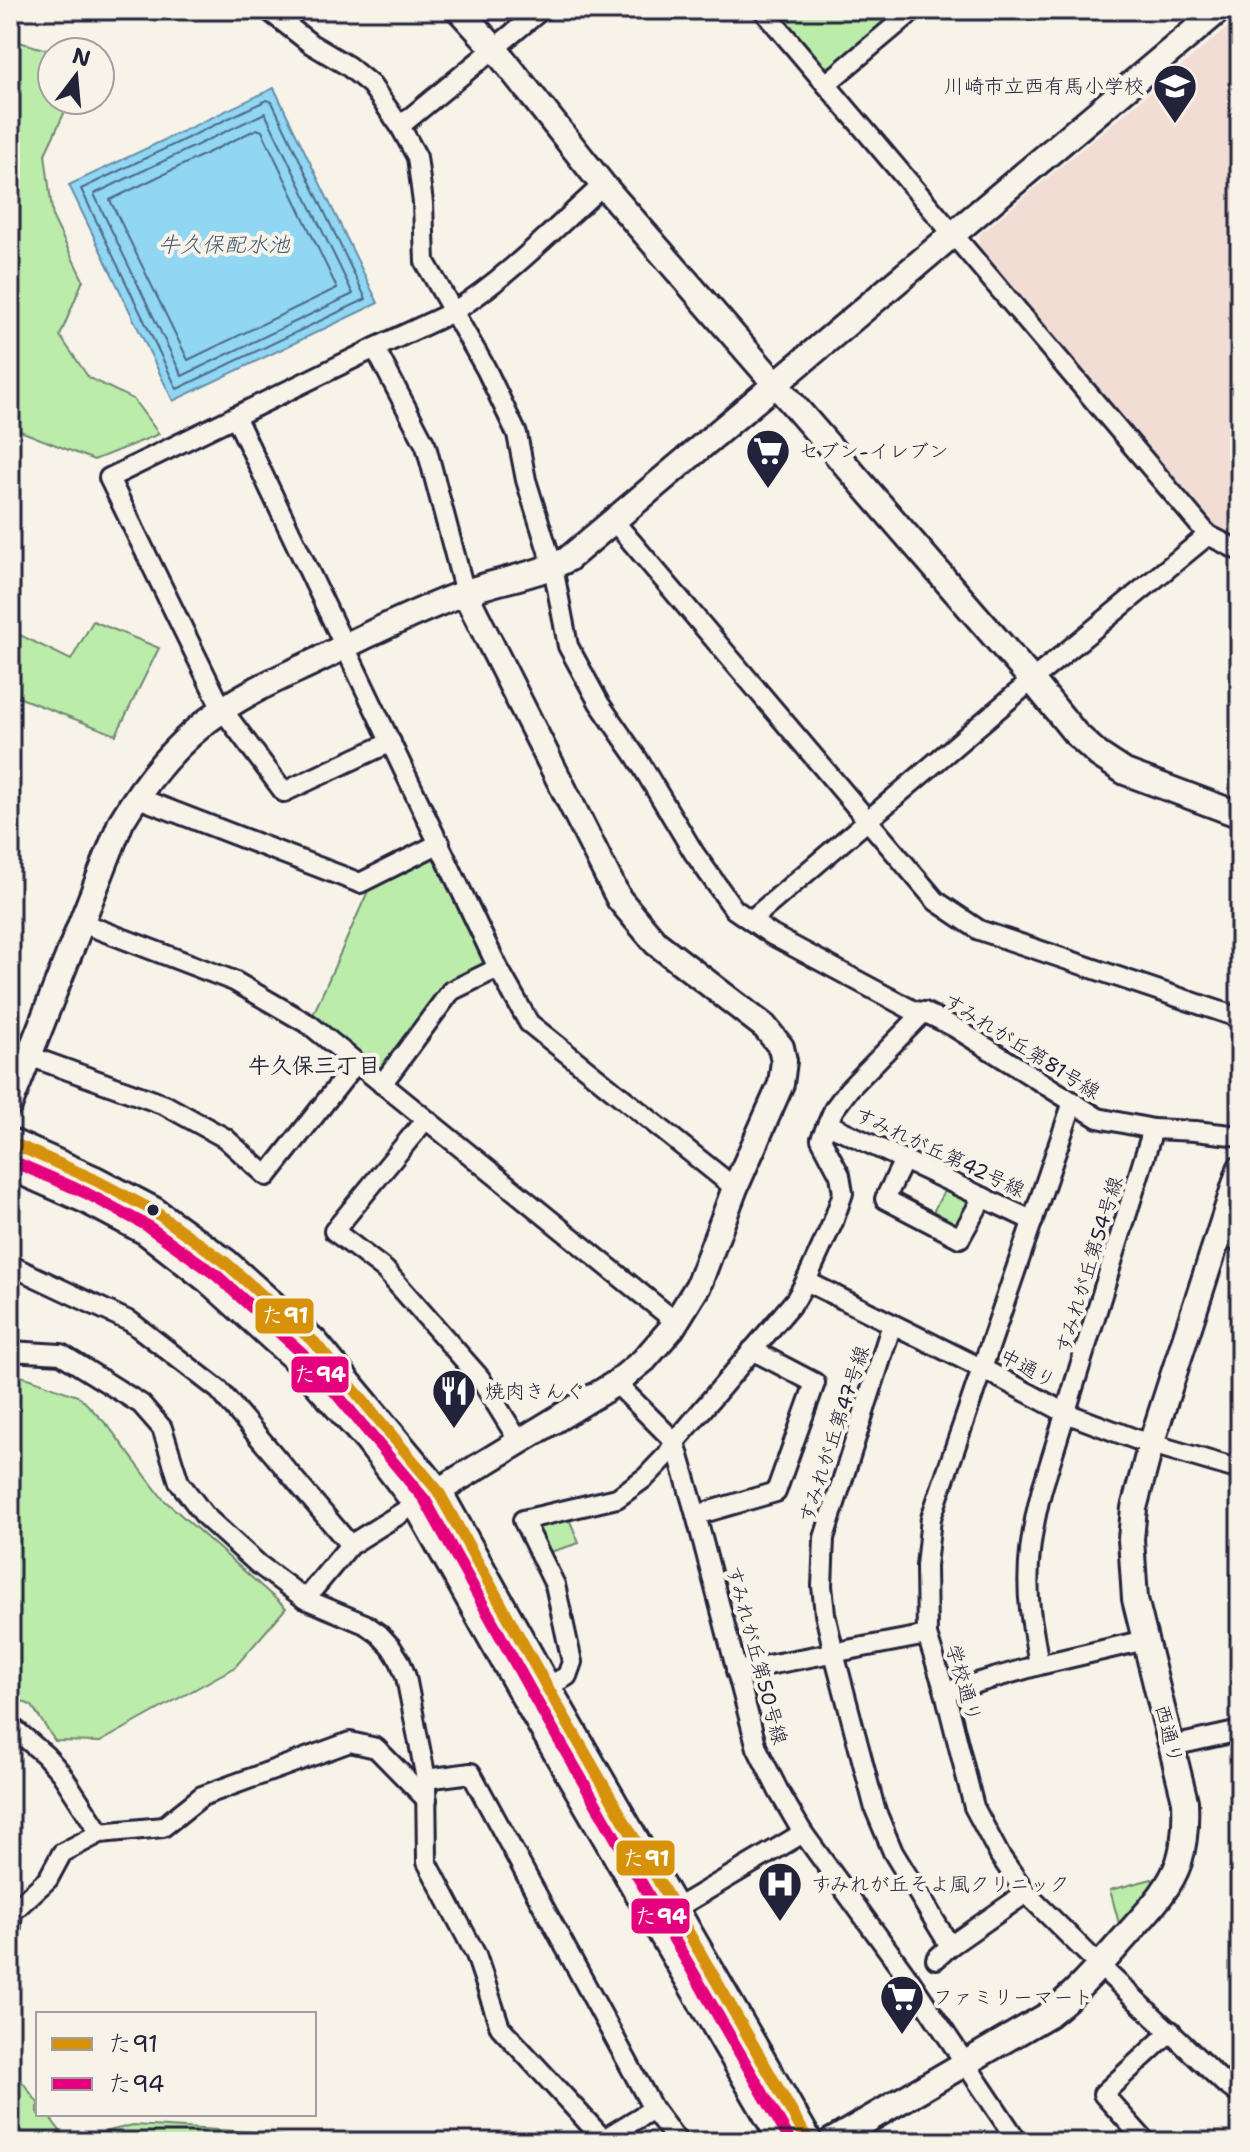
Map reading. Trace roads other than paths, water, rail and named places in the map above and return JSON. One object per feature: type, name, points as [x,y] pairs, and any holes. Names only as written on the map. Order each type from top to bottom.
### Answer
[{"type":"main road","points":[[10,1142],[93,1179],[154,1211],[225,1262],[315,1343],[427,1497],[547,1687],[809,2142]]},
{"type":"main road","points":[[10,1166],[85,1199],[146,1231],[209,1280],[294,1357],[368,1440],[427,1497],[534,1713],[783,2142]]},
{"type":"street","name":"すみれが丘第81号線","points":[[268,10],[371,85],[417,157],[423,203],[425,262],[486,369],[517,434],[526,480],[553,567],[568,646],[599,703],[637,758],[694,853],[734,909],[772,935],[847,976],[914,1011],[924,1012],[954,1027],[1098,1118],[1153,1129],[1240,1136]]},
{"type":"street","points":[[459,10],[495,49],[603,185],[1075,733],[1099,755],[1125,772],[1240,815]]},
{"type":"street","points":[[400,126],[541,10]]},
{"type":"street","points":[[763,10],[1208,535],[1240,551]]},
{"type":"street","points":[[826,84],[914,10]]},
{"type":"street","points":[[10,1104],[121,822],[154,772],[175,749],[222,709],[345,646],[465,593],[553,567],[568,559],[1219,10]]},
{"type":"street","points":[[391,742],[284,792],[222,709],[109,478],[453,312],[509,269],[603,185]]},
{"type":"street","points":[[305,1599],[350,1545],[616,1383],[644,1360],[676,1322],[698,1286],[735,1188],[781,1084],[784,1061],[781,1047],[765,1027],[656,943],[619,899],[465,593],[426,446],[375,348]]},
{"type":"street","points":[[235,416],[498,968],[529,1023],[735,1188]]},
{"type":"street","points":[[613,520],[936,901],[979,930],[1240,1018]]},
{"type":"street","points":[[751,920],[1032,680],[1208,535]]},
{"type":"street","points":[[136,797],[360,883],[440,843]]},
{"type":"street","points":[[82,923],[234,981],[310,1025],[676,1322]]},
{"type":"street","points":[[382,1084],[451,991],[498,968]]},
{"type":"street","points":[[547,1687],[567,1676],[572,1662],[555,1585],[523,1520],[617,1498],[646,1477],[796,1299],[833,1222],[843,1193],[840,1175],[821,1139],[834,1109],[849,1089],[924,1012]]},
{"type":"street","points":[[29,1056],[165,1105],[225,1138],[267,1176],[356,1063]]},
{"type":"street","name":"学校通り","points":[[1073,1102],[931,1518],[926,1566],[927,1635],[974,1807],[1000,1856],[1026,1893],[1240,2095]]},
{"type":"street","points":[[425,1120],[334,1231],[385,1270],[417,1306],[480,1378],[520,1443]]},
{"type":"street","name":"すみれが丘第42号線","points":[[828,1124],[1033,1221]]},
{"type":"street","name":"すみれが丘第54号線","points":[[1039,1665],[1029,1606],[1030,1547],[1042,1489],[1153,1129]]},
{"type":"street","points":[[904,1160],[885,1199],[960,1238],[983,1197]]},
{"type":"street","name":"西通り","points":[[830,2142],[1048,2015],[1072,1996],[1165,1891],[1179,1863],[1185,1832],[1185,1801],[1135,1599],[1131,1539],[1134,1508],[1151,1444],[1229,1239],[1240,1169]]},
{"type":"street","points":[[10,1265],[131,1322],[219,1390],[350,1545]]},
{"type":"street","name":"中通り","points":[[806,1281],[1066,1413],[1151,1444],[1240,1470]]},
{"type":"street","name":"すみれが丘第47号線","points":[[892,1324],[824,1538],[822,1586],[834,1653],[875,1809],[893,1852],[950,1946]]},
{"type":"street","points":[[696,1515],[776,1492],[815,1383],[752,1350]]},
{"type":"street","points":[[10,1351],[61,1354],[141,1404],[162,1428],[179,1482],[205,1516],[258,1564],[305,1599],[365,1624],[391,1647],[406,1677],[426,1779],[427,1862],[476,1955],[500,2027],[605,2140],[653,2109]]},
{"type":"street","points":[[616,1383],[675,1442]]},
{"type":"street","name":"すみれが丘第50号線","points":[[675,1442],[757,1748],[803,1833],[909,1979],[1018,2142]]},
{"type":"street","points":[[736,1671],[927,1635]]},
{"type":"street","points":[[945,1692],[1039,1665],[1145,1640]]},
{"type":"street","points":[[10,1725],[61,1773],[100,1833]]},
{"type":"street","points":[[1172,1746],[1240,1731]]},
{"type":"street","points":[[10,1934],[12,1912],[48,1879],[62,1853],[100,1833],[163,1827],[202,1796],[350,1742],[376,1748],[427,1800]]},
{"type":"street","points":[[426,1779],[471,1773],[653,2109],[678,2142]]},
{"type":"street","points":[[675,1909],[803,1833]]},
{"type":"street","points":[[936,1959],[1026,1893]]},
{"type":"street","points":[[1146,2142],[1103,2094],[1171,2031]]},
{"type":"water","name":"牛久保配水池","points":[[274,88],[378,303],[173,401],[69,185]]},
{"type":"place","name":"川崎市立西有馬小学校","points":[[1175,125]]},
{"type":"place","name":"セブン-イレブン","points":[[768,490]]},
{"type":"place","name":"焼肉きんぐ","points":[[454,1430]]},
{"type":"place","name":"すみれが丘そよ風クリニック","points":[[780,1923]]},
{"type":"place","name":"ファミリーマート","points":[[902,2036]]},
{"type":"district","name":"牛久保三丁目","points":[[314,1065]]}]
